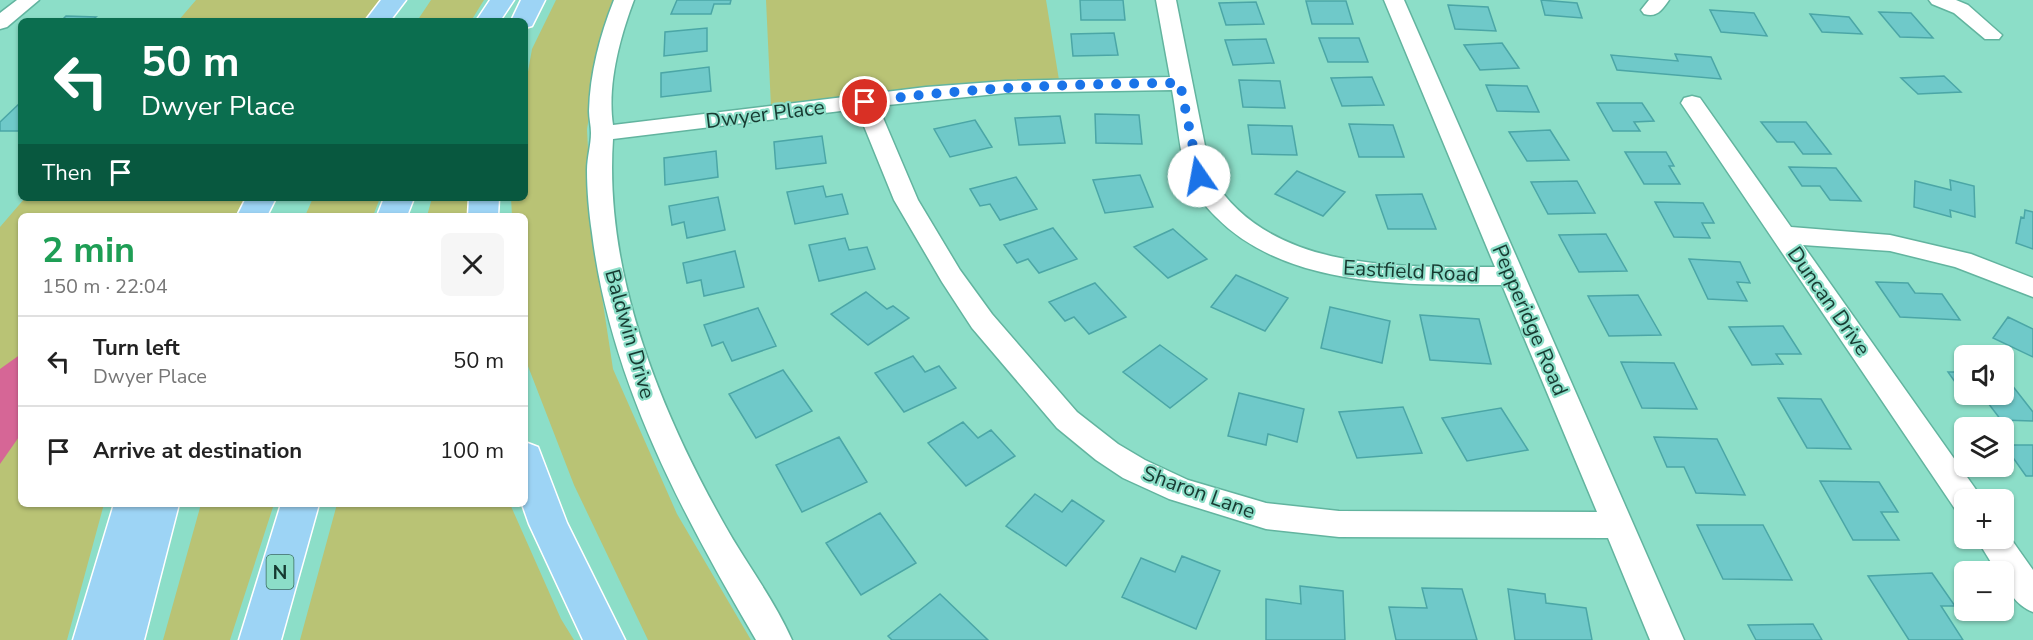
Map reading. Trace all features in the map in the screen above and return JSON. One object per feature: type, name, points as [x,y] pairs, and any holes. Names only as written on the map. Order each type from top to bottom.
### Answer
[{"type":"highway","points":[[379,18],[394,0]]},
{"type":"highway","points":[[396,18],[410,0]]},
{"type":"highway","points":[[490,18],[502,0]]},
{"type":"highway","points":[[524,18],[533,0]]},
{"type":"highway","points":[[528,466],[548,524],[604,640]]},
{"type":"highway","points":[[94,640],[132,507]]},
{"type":"highway","points":[[123,640],[159,507]]},
{"type":"highway","name":"N","points":[[260,640],[299,507]]},
{"type":"street","points":[[0,23],[29,0]]},
{"type":"street","name":"Baldwin Drive","points":[[624,0],[606,69],[600,113],[602,133],[599,169],[607,250],[627,337],[652,409],[729,566],[775,640]]},
{"type":"street","name":"Eastfield Road","points":[[1166,0],[1199,176],[1210,197],[1243,229],[1294,256],[1342,269],[1390,274],[1511,276]]},
{"type":"street","name":"Pepperidge Road","points":[[1394,0],[1667,640]]},
{"type":"street","points":[[1939,0],[1961,9],[1992,35]]},
{"type":"street","name":"Dwyer Place","points":[[602,133],[926,94],[1006,87],[1180,83]]},
{"type":"street","name":"Sharon Lane","points":[[865,102],[906,200],[951,276],[982,321],[1067,420],[1107,452],[1134,469],[1180,490],[1266,516],[1339,524],[1618,525]]},
{"type":"street","name":"Duncan Drive","points":[[1692,104],[1958,489]]},
{"type":"street","points":[[1784,235],[1890,243],[1962,260],[2033,288]]},
{"type":"street","points":[[2000,549],[2033,597]]},
{"type":"green space","points":[[196,0],[383,0],[368,18],[181,18]]},
{"type":"green space","points":[[431,0],[484,0],[473,18],[419,18]]},
{"type":"green space","points":[[556,0],[616,0],[602,40],[587,129],[592,231],[613,369],[677,514],[751,640],[648,640],[574,485],[528,366],[528,213],[512,213],[511,201],[528,201],[528,72],[532,49]]},
{"type":"green space","points":[[766,0],[1046,0],[1059,80],[1004,82],[771,107]]},
{"type":"green space","points":[[22,201],[243,201],[237,213],[18,213],[18,507],[103,507],[67,640],[0,640],[0,227]]},
{"type":"green space","points":[[312,201],[379,201],[374,213],[306,213]]},
{"type":"green space","points":[[431,201],[468,201],[467,213],[428,213]]},
{"type":"green space","points":[[200,507],[273,507],[230,640],[163,640]]},
{"type":"green space","points":[[336,507],[511,507],[561,619],[574,640],[300,640]]},
{"type":"shaded area","points":[[18,356],[18,438],[0,464],[0,369]]},
{"type":"building","points":[[677,0],[731,0],[730,4],[714,4],[711,14],[671,14]]},
{"type":"building","points":[[1080,0],[1123,0],[1125,20],[1081,20]]},
{"type":"building","points":[[1541,0],[1577,3],[1582,18],[1545,15]]},
{"type":"building","points":[[1306,1],[1346,1],[1353,24],[1312,24]]},
{"type":"building","points":[[1256,2],[1264,24],[1226,25],[1219,3]]},
{"type":"building","points":[[1448,5],[1488,7],[1496,31],[1455,29]]},
{"type":"building","points":[[1710,10],[1754,13],[1767,36],[1721,32]]},
{"type":"building","points":[[1879,12],[1911,13],[1933,38],[1900,37]]},
{"type":"building","points":[[1810,14],[1849,17],[1862,34],[1822,32]]},
{"type":"building","points":[[66,16],[96,17],[95,18],[64,18]]},
{"type":"building","points":[[707,28],[707,51],[664,56],[665,32]]},
{"type":"building","points":[[1114,33],[1118,55],[1073,56],[1071,34]]},
{"type":"building","points":[[1319,38],[1359,38],[1368,62],[1328,62]]},
{"type":"building","points":[[1266,39],[1274,63],[1233,65],[1225,40]]},
{"type":"building","points":[[1502,43],[1519,68],[1480,70],[1464,45]]},
{"type":"building","points":[[1675,54],[1711,57],[1721,79],[1617,70],[1611,55],[1678,61]]},
{"type":"building","points":[[709,67],[711,91],[661,97],[661,73]]},
{"type":"building","points":[[1944,76],[1961,92],[1918,94],[1901,78]]},
{"type":"building","points":[[1372,77],[1384,105],[1342,106],[1331,78]]},
{"type":"building","points":[[1239,80],[1280,81],[1285,108],[1243,107]]},
{"type":"building","points":[[1486,85],[1527,86],[1539,112],[1497,111]]},
{"type":"building","points":[[1597,103],[1642,103],[1654,121],[1634,122],[1640,131],[1613,131]]},
{"type":"building","points":[[18,105],[18,131],[0,131],[0,122]]},
{"type":"building","points":[[1095,114],[1139,115],[1142,144],[1096,143]]},
{"type":"building","points":[[1060,116],[1065,143],[1019,145],[1015,118]]},
{"type":"building","points":[[975,120],[992,147],[950,157],[934,129]]},
{"type":"building","points":[[1761,122],[1806,122],[1831,154],[1803,154],[1794,142],[1777,142]]},
{"type":"building","points":[[1349,124],[1393,125],[1404,157],[1359,157]]},
{"type":"building","points":[[1248,125],[1292,126],[1297,155],[1252,154]]},
{"type":"building","points":[[1550,130],[1569,160],[1527,161],[1509,132]]},
{"type":"building","points":[[822,136],[826,163],[776,169],[774,142]]},
{"type":"building","points":[[716,151],[718,177],[665,185],[664,158]]},
{"type":"building","points":[[1625,152],[1666,152],[1674,166],[1669,166],[1680,184],[1644,184]]},
{"type":"building","points":[[1789,167],[1836,168],[1861,201],[1830,200],[1820,186],[1802,186]]},
{"type":"building","points":[[1297,171],[1345,192],[1323,216],[1275,194]]},
{"type":"building","points":[[1140,175],[1153,207],[1105,213],[1093,180]]},
{"type":"building","points":[[1016,177],[1037,209],[1000,220],[990,204],[980,206],[970,189]]},
{"type":"building","points":[[1950,180],[1974,186],[1975,217],[1950,210],[1951,217],[1914,207],[1915,181],[1951,190]]},
{"type":"building","points":[[1577,181],[1595,213],[1548,214],[1531,182]]},
{"type":"building","points":[[823,186],[826,197],[842,194],[848,214],[795,224],[787,192]]},
{"type":"building","points":[[1422,194],[1436,229],[1388,229],[1376,195]]},
{"type":"building","points":[[718,197],[725,230],[687,238],[684,222],[672,225],[669,206]]},
{"type":"building","points":[[1655,202],[1703,203],[1714,223],[1702,223],[1710,238],[1674,237]]},
{"type":"building","points":[[2025,210],[2033,212],[2033,249],[2016,243],[2021,217],[2024,218]]},
{"type":"building","points":[[1053,228],[1077,259],[1039,273],[1028,259],[1017,263],[1004,245]]},
{"type":"building","points":[[1173,229],[1207,259],[1168,278],[1134,247]]},
{"type":"building","points":[[1606,234],[1627,271],[1579,272],[1559,235]]},
{"type":"building","points":[[845,238],[849,250],[867,247],[875,269],[819,281],[809,245]]},
{"type":"building","points":[[735,251],[744,287],[704,296],[701,280],[687,283],[683,263]]},
{"type":"building","points":[[1689,259],[1740,262],[1750,283],[1737,282],[1747,301],[1708,299]]},
{"type":"building","points":[[1236,275],[1288,298],[1265,331],[1211,307]]},
{"type":"building","points":[[1876,282],[1908,283],[1915,293],[1942,294],[1960,320],[1900,317]]},
{"type":"building","points":[[1095,283],[1126,317],[1089,334],[1074,317],[1065,321],[1049,302]]},
{"type":"building","points":[[866,292],[887,309],[893,306],[909,318],[868,345],[831,314]]},
{"type":"building","points":[[1638,295],[1661,335],[1609,336],[1588,296]]},
{"type":"building","points":[[1330,307],[1390,321],[1382,363],[1321,348]]},
{"type":"building","points":[[758,308],[776,346],[732,361],[723,342],[712,346],[704,325]]},
{"type":"building","points":[[1420,315],[1479,319],[1491,364],[1430,360]]},
{"type":"building","points":[[2008,317],[2033,329],[2033,357],[2014,348],[2014,345],[2008,345],[1993,338]]},
{"type":"building","points":[[1783,326],[1801,354],[1776,354],[1783,364],[1752,365],[1729,327]]},
{"type":"building","points":[[1160,345],[1207,379],[1170,408],[1123,372]]},
{"type":"building","points":[[913,356],[925,372],[939,366],[956,388],[904,412],[875,373]]},
{"type":"building","points":[[1621,362],[1674,363],[1697,409],[1642,408]]},
{"type":"building","points":[[783,370],[812,411],[756,438],[729,394]]},
{"type":"building","points":[[1948,372],[1954,372],[1954,381]]},
{"type":"building","points":[[2014,388],[2033,412],[2033,421],[1999,417],[1990,405],[2014,405]]},
{"type":"building","points":[[1239,393],[1304,409],[1297,442],[1268,434],[1266,445],[1228,436]]},
{"type":"building","points":[[1778,398],[1821,399],[1851,449],[1807,448]]},
{"type":"building","points":[[1403,407],[1422,453],[1357,458],[1339,412]]},
{"type":"building","points":[[1501,408],[1528,450],[1467,461],[1442,418]]},
{"type":"building","points":[[963,422],[978,438],[991,430],[1015,456],[966,486],[928,443]]},
{"type":"building","points":[[839,437],[867,482],[802,512],[776,465]]},
{"type":"building","points":[[1654,437],[1717,439],[1745,495],[1696,493],[1684,467],[1667,467]]},
{"type":"building","points":[[2014,445],[2033,445],[2033,476],[2026,476],[2014,459]]},
{"type":"building","points":[[1820,481],[1879,482],[1898,512],[1881,512],[1899,540],[1853,540]]},
{"type":"building","points":[[1035,494],[1062,512],[1072,500],[1104,521],[1066,566],[1006,526]]},
{"type":"building","points":[[880,513],[916,563],[861,595],[826,543]]},
{"type":"building","points":[[1697,525],[1763,525],[1792,580],[1723,579]]},
{"type":"building","points":[[1182,556],[1220,571],[1196,629],[1122,597],[1141,558],[1175,572]]},
{"type":"building","points":[[1932,573],[1954,605],[1941,606],[1963,640],[1909,640],[1868,576]]},
{"type":"building","points":[[1300,586],[1343,591],[1345,640],[1266,640],[1266,599],[1301,604]]},
{"type":"building","points":[[1422,588],[1462,589],[1477,640],[1396,640],[1389,607],[1427,608]]},
{"type":"building","points":[[1508,589],[1545,594],[1546,603],[1586,608],[1592,640],[1515,640]]},
{"type":"building","points":[[940,594],[988,640],[892,640],[888,636]]},
{"type":"building","points":[[1813,624],[1822,640],[1756,640],[1748,625]]},
{"type":"route","points":[[865,102],[1006,87],[1180,83],[1199,176]]}]
